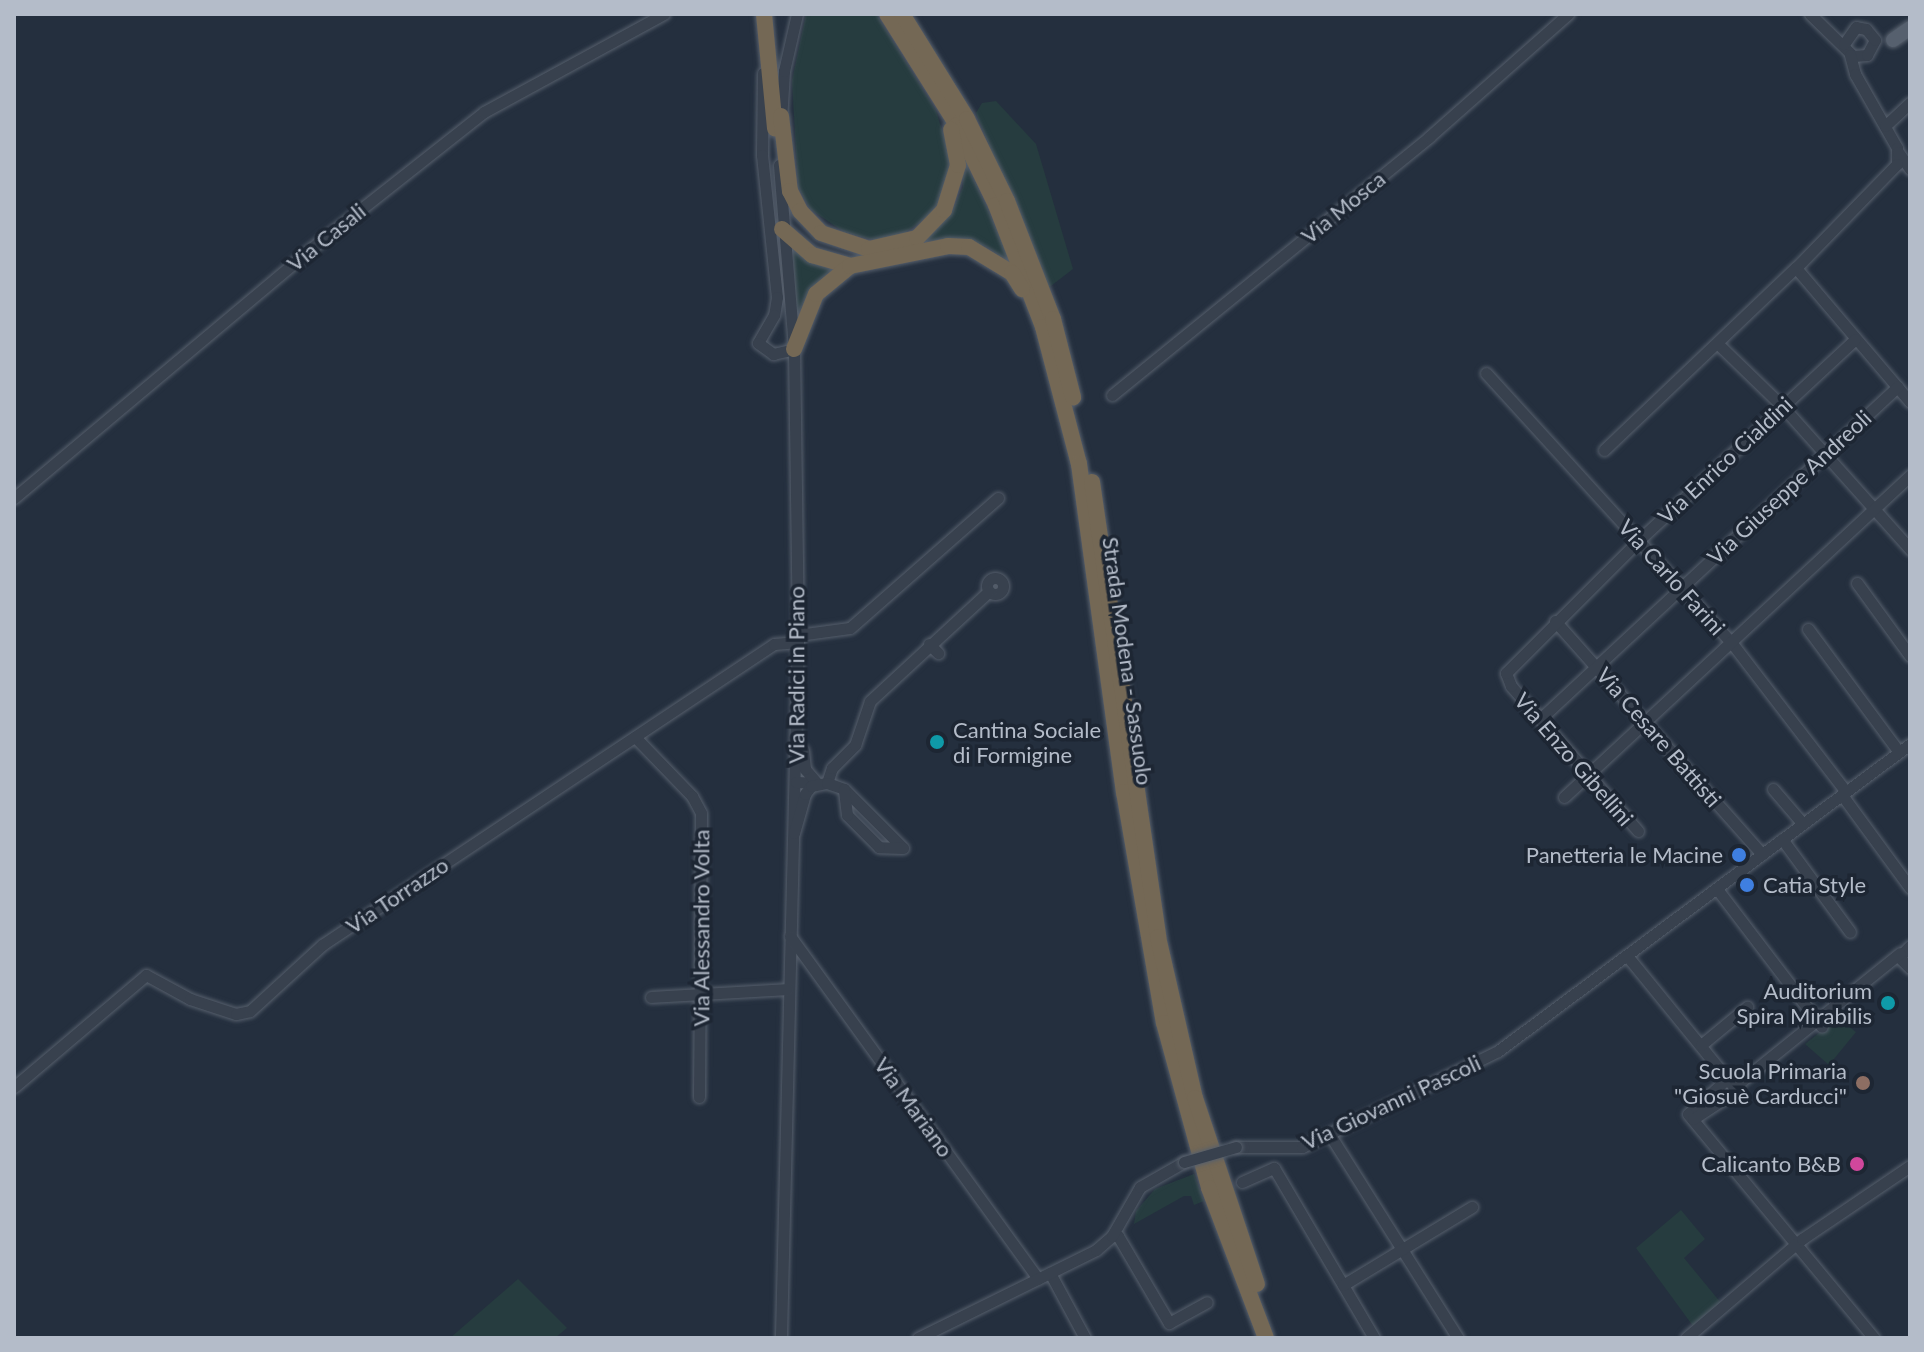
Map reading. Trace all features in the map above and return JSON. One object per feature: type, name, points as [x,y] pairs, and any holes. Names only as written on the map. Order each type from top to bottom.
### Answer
[{"type":"highway","points":[[764,14],[779,152]]},
{"type":"highway","name":"Strada Modena - Sassuolo","points":[[887,14],[939,94],[996,205],[1048,323],[1079,464],[1126,807],[1164,1023],[1209,1188],[1266,1338]]},
{"type":"highway","name":"Strada Modena - Sassuolo","points":[[902,14],[917,34],[1007,201],[1089,460],[1158,937],[1176,1020],[1220,1182],[1277,1338]]},
{"type":"highway","points":[[909,14],[917,34]]},
{"type":"highway","points":[[781,116],[790,191],[800,211],[821,233],[845,245],[887,247],[917,238],[944,210],[954,190],[955,144],[939,94]]},
{"type":"highway","points":[[782,229],[812,255],[850,266],[948,246],[969,247],[1012,273],[1048,323]]},
{"type":"highway","points":[[794,349],[816,294],[850,266]]},
{"type":"main road","points":[[1893,40],[1910,28]]},
{"type":"street","name":"Via Casali","points":[[14,498],[320,241],[484,112],[664,14]]},
{"type":"street","points":[[756,14],[763,56],[762,155],[777,297],[774,315],[758,343],[773,354],[794,349]]},
{"type":"street","name":"Via Radici in Piano","points":[[781,1338],[798,638],[794,349],[782,229],[779,152],[784,71],[797,14]]},
{"type":"street","name":"Via Mosca","points":[[1112,395],[1429,137],[1568,14]]},
{"type":"street","points":[[1814,18],[1849,31],[1861,27],[1873,36],[1893,40]]},
{"type":"street","points":[[1814,18],[1847,49],[1859,81],[1885,126],[1897,158],[1910,170]]},
{"type":"street","points":[[1847,49],[1849,31]]},
{"type":"street","points":[[1859,81],[1873,36]]},
{"type":"street","points":[[1847,49],[1868,53],[1893,40]]},
{"type":"street","points":[[1885,126],[1910,103]]},
{"type":"street","points":[[1604,450],[1718,344],[1897,158]]},
{"type":"street","points":[[1796,266],[1910,402]]},
{"type":"street","name":"Via Enrico Cialdini","points":[[1511,686],[1506,673],[1512,664],[1639,540],[1855,339]]},
{"type":"street","points":[[1718,344],[1783,407],[1910,549]]},
{"type":"street","name":"Via Carlo Farini","points":[[1486,373],[1731,642],[1910,888]]},
{"type":"street","name":"Via Giuseppe Andreoli","points":[[1540,719],[1897,387]]},
{"type":"street","points":[[1564,797],[1910,475]]},
{"type":"street","points":[[798,638],[850,628],[998,498]]},
{"type":"street","points":[[1857,583],[1910,656]]},
{"type":"street","points":[[792,837],[805,794],[822,783],[855,745],[870,701],[989,591]]},
{"type":"street","name":"Via Cesare Battisti","points":[[1555,621],[1762,854]]},
{"type":"street","points":[[1808,629],[1899,752]]},
{"type":"street","name":"Via Torrazzo","points":[[14,1087],[146,975],[181,996],[246,1014],[315,949],[774,644],[798,638]]},
{"type":"street","points":[[929,644],[938,653]]},
{"type":"street","name":"Via Enzo Gibellini","points":[[1511,686],[1638,831]]},
{"type":"street","points":[[796,736],[805,769],[822,783]]},
{"type":"street","name":"Via Alessandro Volta","points":[[635,737],[692,796],[701,813],[699,1097]]},
{"type":"street","name":"Via Giovanni Pascoli","points":[[918,1338],[1096,1250],[1112,1236],[1147,1180],[1184,1162],[1236,1147],[1288,1150],[1330,1135],[1498,1051],[1910,744]]},
{"type":"street","points":[[796,782],[822,783],[844,789],[903,848],[879,847],[847,815],[844,789]]},
{"type":"street","points":[[1773,789],[1803,824]]},
{"type":"street","points":[[1782,839],[1850,932]]},
{"type":"street","points":[[1717,889],[1820,1024]]},
{"type":"street","name":"Via Mariano","points":[[789,936],[1038,1279]]},
{"type":"street","points":[[1874,1338],[1798,1242],[1693,1119],[1689,1108],[1733,1085],[1820,1024],[1883,968],[1906,953]]},
{"type":"street","points":[[1628,957],[1733,1085]]},
{"type":"street","points":[[651,997],[788,989]]},
{"type":"street","points":[[1701,1045],[1747,1007]]},
{"type":"street","points":[[1330,1135],[1399,1250],[1458,1338]]},
{"type":"street","points":[[1686,1338],[1798,1242],[1910,1166]]},
{"type":"street","points":[[1242,1182],[1274,1168],[1374,1338]]},
{"type":"street","points":[[1343,1285],[1472,1207]]},
{"type":"street","points":[[1112,1236],[1118,1236],[1169,1323],[1207,1302]]},
{"type":"street","points":[[1050,1273],[1085,1338]]},
{"type":"green space","points":[[806,14],[876,14],[936,111],[952,161],[946,190],[933,213],[903,234],[874,240],[844,232],[810,209],[798,187],[792,81]]},
{"type":"green space","points":[[996,101],[1036,144],[1073,269],[1047,289],[976,113],[982,103]]},
{"type":"green space","points":[[963,156],[1011,263],[985,246],[961,240],[922,242],[951,214],[963,187]]},
{"type":"green space","points":[[792,243],[835,268],[821,279],[797,314]]},
{"type":"green space","points":[[1838,1018],[1856,1032],[1829,1065],[1805,1044]]},
{"type":"green space","points":[[1194,1174],[1204,1201],[1194,1205],[1191,1196],[1184,1196],[1134,1224],[1136,1211],[1155,1189]]},
{"type":"green space","points":[[1681,1210],[1705,1239],[1684,1258],[1721,1303],[1693,1326],[1636,1248]]},
{"type":"green space","points":[[518,1279],[567,1328],[555,1338],[450,1338]]},
{"type":"place","name":"Cantina Sociale di Formigine","points":[[937,742]]},
{"type":"place","name":"Panetteria le Macine","points":[[1739,855]]},
{"type":"place","name":"Catia Style","points":[[1747,885]]},
{"type":"place","name":"Auditorium Spira Mirabilis","points":[[1888,1003]]},
{"type":"place","name":"Scuola Primaria \"Giosuè Carducci\"","points":[[1863,1083]]},
{"type":"place","name":"Calicanto B&B","points":[[1857,1164]]}]
